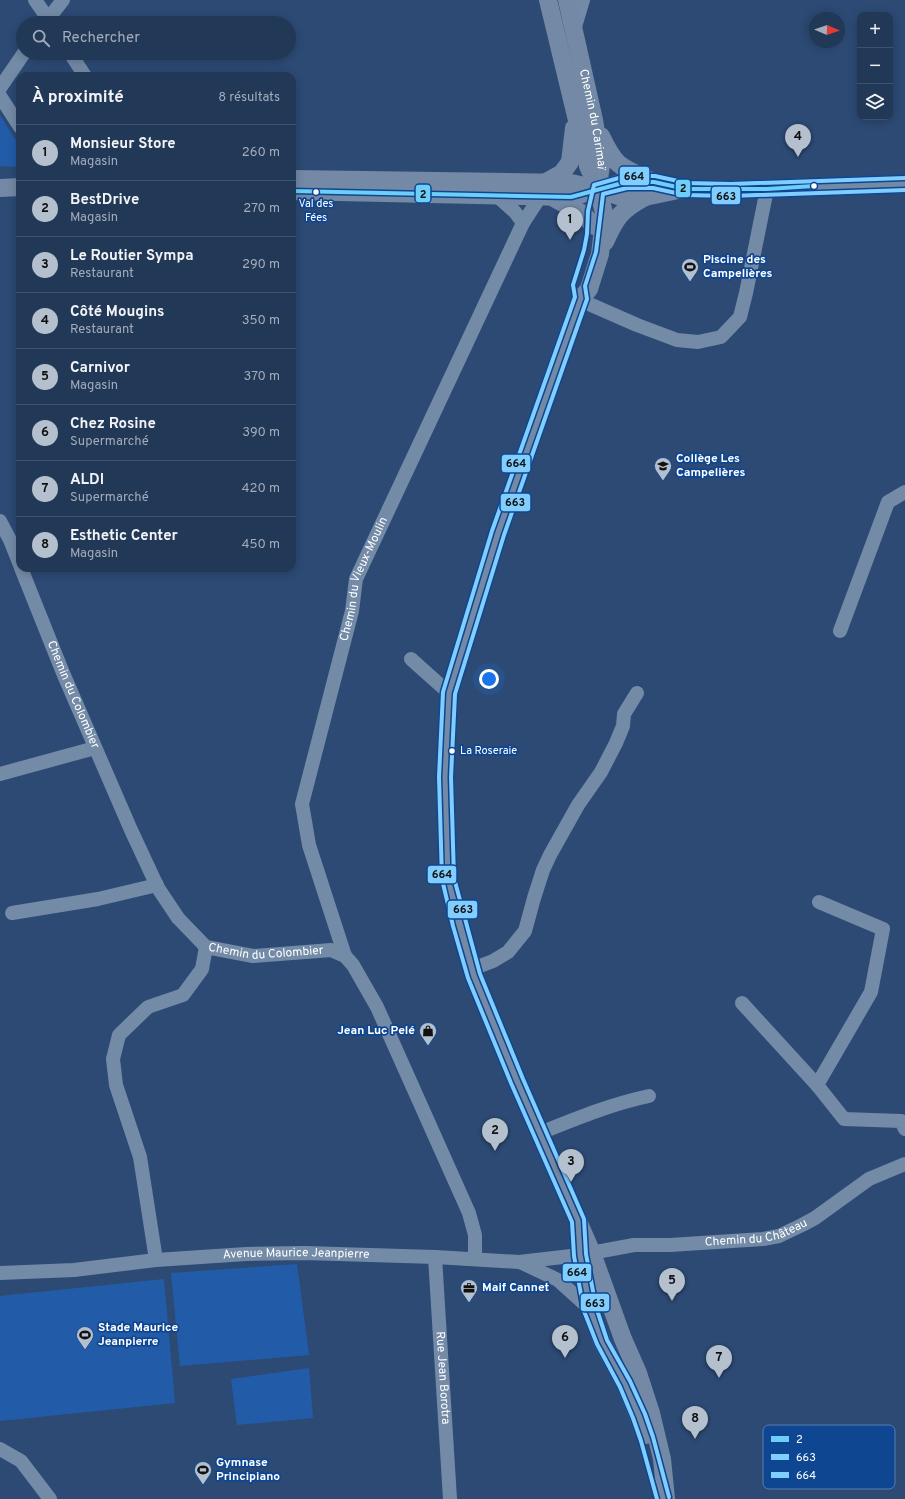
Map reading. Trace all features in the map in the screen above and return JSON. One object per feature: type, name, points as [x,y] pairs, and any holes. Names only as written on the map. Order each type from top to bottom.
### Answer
[{"type":"main road","name":"Chemin du Carimaï","points":[[567,0],[594,120],[601,164],[598,188]]},
{"type":"main road","name":"Chemin du Carimaï","points":[[553,2],[588,166],[598,188]]},
{"type":"main road","points":[[545,192],[570,162],[574,139],[575,108]]},
{"type":"main road","points":[[594,120],[610,154],[619,165],[649,189]]},
{"type":"main road","points":[[296,178],[545,192],[572,183],[598,188],[626,182],[649,189],[767,189],[905,184]]},
{"type":"main road","points":[[0,188],[16,187]]},
{"type":"main road","points":[[580,299],[579,286],[590,251],[598,188]]},
{"type":"main road","points":[[598,188],[604,213],[600,254]]},
{"type":"main road","points":[[296,191],[497,189]]},
{"type":"main road","points":[[649,189],[619,215],[600,254],[589,289],[580,299],[498,533],[449,693],[446,778],[448,879],[472,969],[517,1081],[578,1221],[586,1254],[590,1309],[602,1342],[625,1384],[639,1416],[647,1438],[663,1499]]},
{"type":"main road","points":[[545,192],[563,204],[571,206],[583,214],[594,226]]},
{"type":"main road","points":[[586,1254],[638,1373],[651,1413],[662,1459],[666,1499]]},
{"type":"street","points":[[35,0],[44,16]]},
{"type":"street","points":[[52,16],[63,0]]},
{"type":"street","points":[[574,31],[583,0]]},
{"type":"street","points":[[0,88],[19,60]]},
{"type":"street","points":[[75,60],[82,72]]},
{"type":"street","points":[[0,96],[16,121]]},
{"type":"street","points":[[497,189],[523,223]]},
{"type":"street","points":[[580,299],[637,325],[677,340],[698,342],[722,337],[740,317],[767,189]]},
{"type":"street","name":"Chemin du Vieux-Moulin","points":[[345,956],[309,845],[302,804],[352,611],[356,579],[523,223],[545,192]]},
{"type":"street","points":[[840,631],[888,502],[905,492]]},
{"type":"street","name":"Chemin du Colombier","points":[[0,521],[10,540],[16,556]]},
{"type":"street","name":"Chemin du Colombier","points":[[22,572],[95,748],[157,885],[178,918],[206,947],[253,956],[331,950],[345,956]]},
{"type":"street","points":[[411,659],[449,693]]},
{"type":"street","points":[[472,969],[493,961],[508,952],[525,931],[543,870],[550,855],[578,805],[601,772],[623,726],[624,714],[637,693]]},
{"type":"street","points":[[0,774],[95,748]]},
{"type":"street","points":[[12,913],[98,899],[157,885]]},
{"type":"street","points":[[817,1085],[871,992],[883,929],[819,902]]},
{"type":"street","points":[[156,1260],[140,1157],[116,1085],[113,1059],[119,1035],[148,1007],[183,995],[202,969],[206,947]]},
{"type":"street","points":[[345,956],[353,965],[377,1007],[469,1213],[475,1235],[474,1259]]},
{"type":"street","points":[[742,1002],[817,1085],[844,1119],[901,1121],[905,1129]]},
{"type":"street","points":[[540,1133],[599,1110],[633,1099],[649,1096]]},
{"type":"street","name":"Chemin du Château","points":[[586,1254],[634,1245],[670,1245],[763,1239],[779,1236],[815,1218],[869,1179],[905,1164]]},
{"type":"street","name":"Avenue Maurice Jeanpierre","points":[[0,1273],[74,1270],[156,1260],[246,1254],[306,1253],[435,1257],[519,1262],[586,1254]]},
{"type":"street","name":"Rue Jean Borotra","points":[[435,1257],[450,1499]]},
{"type":"street","points":[[519,1262],[558,1280],[590,1309]]},
{"type":"street","points":[[0,1449],[21,1461],[50,1499]]},
{"type":"shaded area","points":[[0,115],[16,141],[16,167],[0,166]]},
{"type":"shaded area","points":[[297,1264],[309,1355],[180,1366],[171,1273]]},
{"type":"shaded area","name":"Stade Maurice Jeanpierre","points":[[164,1279],[175,1403],[0,1421],[0,1296]]},
{"type":"shaded area","points":[[309,1368],[313,1418],[237,1425],[231,1379]]},
{"type":"transit line","name":"664","points":[[657,1499],[633,1418],[620,1387],[597,1344],[584,1311],[574,1256],[572,1222],[511,1083],[468,978],[453,926],[442,879],[439,777],[443,692],[492,531],[575,297],[573,285],[584,250],[587,234],[588,211],[594,185],[626,176],[655,176],[687,183],[731,184],[905,178]]},
{"type":"transit line","name":"2","points":[[296,191],[571,197],[626,182],[654,182],[686,189],[767,189],[814,186]]},
{"type":"transit line","name":"663","points":[[669,1497],[653,1437],[645,1414],[630,1381],[607,1340],[596,1307],[586,1254],[584,1219],[523,1079],[480,974],[454,878],[451,777],[455,694],[504,535],[587,299],[585,286],[596,252],[603,194],[627,188],[653,188],[685,195],[731,196],[905,190]]},
{"type":"place","name":"Côté Mougins","points":[[798,157]]},
{"type":"place","name":"Val des Fées","points":[[316,192]]},
{"type":"place","name":"Monsieur Store","points":[[570,240]]},
{"type":"place","name":"Piscine des Campelières","points":[[690,282]]},
{"type":"place","name":"Collège Les Campelières","points":[[663,481]]},
{"type":"place","name":"La Roseraie","points":[[452,751]]},
{"type":"place","name":"Jean Luc Pelé","points":[[428,1046]]},
{"type":"place","name":"BestDrive","points":[[495,1151]]},
{"type":"place","name":"Le Routier Sympa","points":[[571,1182]]},
{"type":"place","name":"Carnivor","points":[[672,1301]]},
{"type":"place","name":"Maif Cannet","points":[[469,1303]]},
{"type":"place","name":"Stade Maurice Jeanpierre","points":[[85,1350]]},
{"type":"place","name":"Chez Rosine","points":[[565,1358]]},
{"type":"place","name":"ALDI","points":[[719,1378]]},
{"type":"place","name":"Esthetic Center","points":[[695,1439]]},
{"type":"place","name":"Gymnase Principiano","points":[[203,1485]]}]
